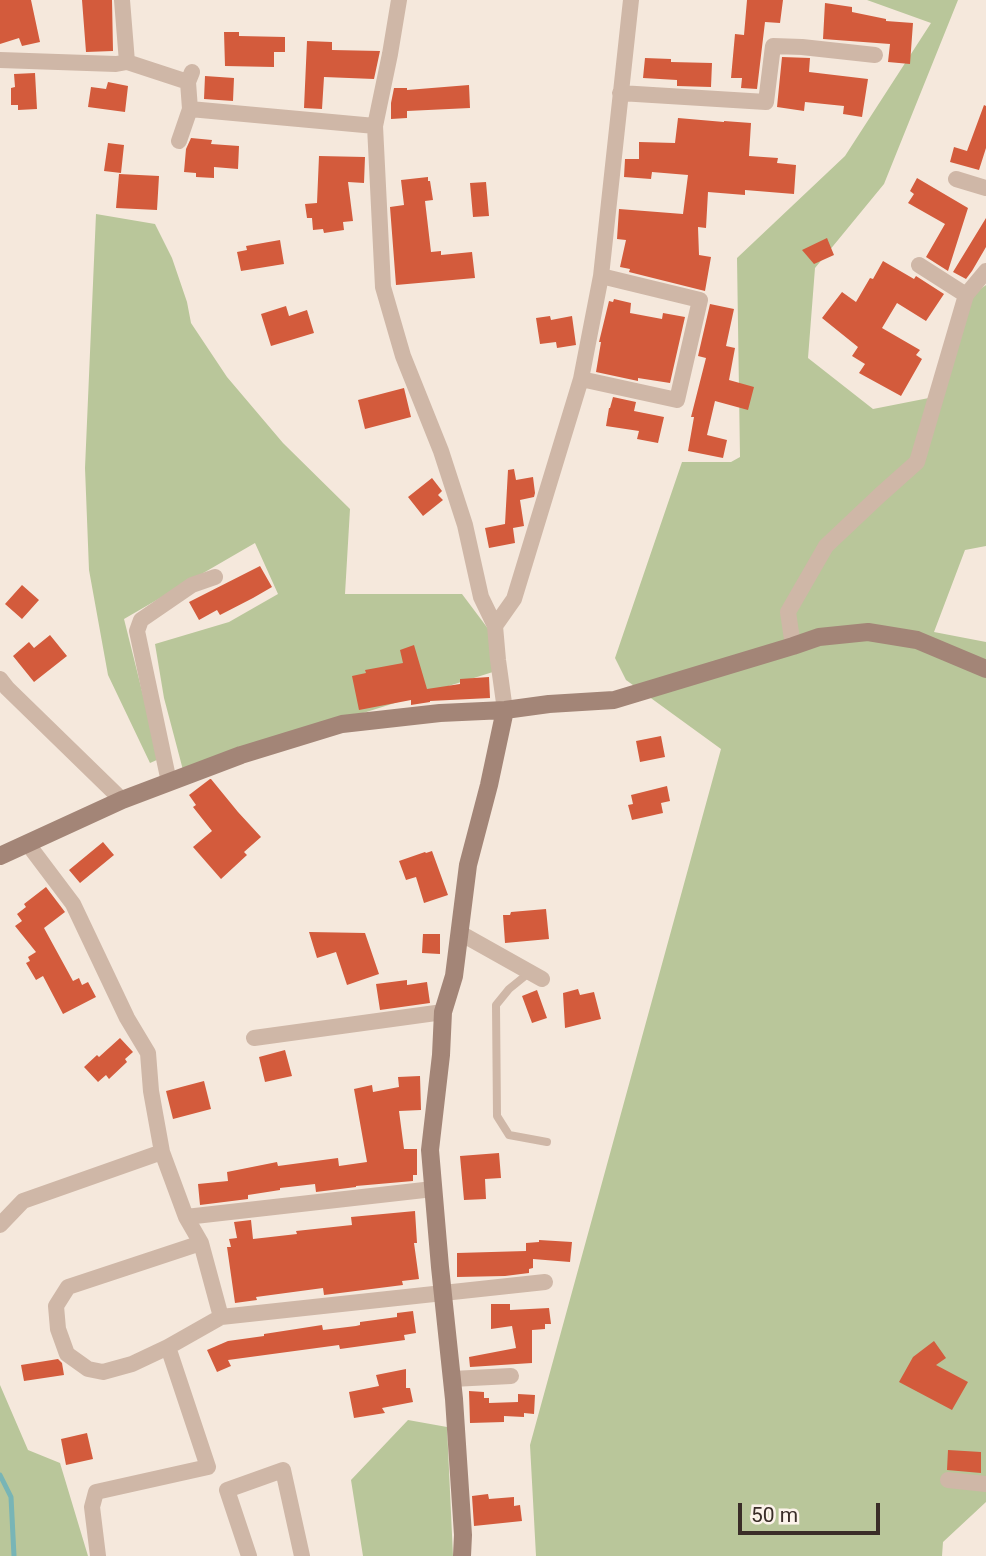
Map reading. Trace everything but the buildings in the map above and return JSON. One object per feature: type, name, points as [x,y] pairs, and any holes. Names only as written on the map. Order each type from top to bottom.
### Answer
[{"type":"street","points":[[122,0],[127,62]]},
{"type":"street","points":[[399,0],[375,125],[383,287],[404,356],[442,451],[465,525],[481,597],[495,626],[505,710],[468,865],[454,976],[443,1012],[430,1150],[452,1379],[463,1535],[462,1556]]},
{"type":"street","points":[[495,626],[514,599],[581,379],[601,276],[631,0]]},
{"type":"street","points":[[620,93],[766,102],[773,46],[875,55]]},
{"type":"street","points":[[0,60],[116,64],[127,62],[190,77],[190,108],[179,141]]},
{"type":"street","points":[[190,108],[375,125]]},
{"type":"street","points":[[956,179],[986,188]]},
{"type":"street","points":[[919,265],[966,295]]},
{"type":"street","points":[[793,646],[788,612],[826,546],[917,462],[966,295],[986,271]]},
{"type":"street","points":[[581,379],[677,400],[700,300],[601,276]]},
{"type":"street","points":[[169,782],[138,631],[141,620],[192,585],[215,577]]},
{"type":"street","points":[[0,856],[122,800],[241,755],[342,724],[440,713],[614,700],[818,637],[868,632],[918,640],[986,669]]},
{"type":"street","points":[[0,679],[122,800]]},
{"type":"street","points":[[27,843],[73,904],[127,1017],[148,1053],[151,1091],[162,1152],[187,1217],[201,1243],[221,1317]]},
{"type":"street","points":[[460,933],[536,976]]},
{"type":"street","points":[[254,1038],[443,1012]]},
{"type":"street","points":[[0,1225],[23,1201],[162,1152]]},
{"type":"street","points":[[187,1217],[433,1189]]},
{"type":"street","points":[[201,1243],[68,1287],[56,1306],[58,1329],[67,1354],[88,1369],[103,1372],[132,1364],[221,1317],[545,1282]]},
{"type":"street","points":[[168,1347],[208,1467],[227,1490],[249,1556]]},
{"type":"street","points":[[452,1379],[511,1376]]},
{"type":"street","points":[[98,1556],[92,1507],[96,1492],[208,1467]]},
{"type":"street","points":[[227,1490],[283,1470],[302,1556]]},
{"type":"street","points":[[948,1480],[986,1484]]},
{"type":"lane","points":[[536,976],[509,989],[496,1005],[497,1116],[509,1135],[547,1142]]},
{"type":"green space","points":[[867,0],[958,0],[884,184],[815,268],[808,358],[873,409],[939,396],[968,298],[986,285],[986,546],[965,550],[934,632],[986,642],[986,1502],[943,1542],[942,1556],[536,1556],[530,1445],[721,749],[626,680],[615,658],[682,462],[731,462],[740,457],[737,258],[845,156],[931,23]]},
{"type":"green space","points":[[96,214],[155,224],[172,258],[191,323],[227,377],[283,443],[350,509],[345,594],[462,594],[489,630],[496,671],[183,770],[164,698],[155,644],[229,622],[278,594],[255,543],[124,619],[159,759],[150,763],[108,675],[89,570],[85,468]]},
{"type":"green space","points":[[0,1385],[28,1450],[60,1463],[88,1556],[0,1556]]},
{"type":"green space","points":[[408,1420],[447,1427],[453,1556],[363,1556],[351,1480]]},
{"type":"waterway","points":[[0,1475],[11,1497],[14,1556]]}]
